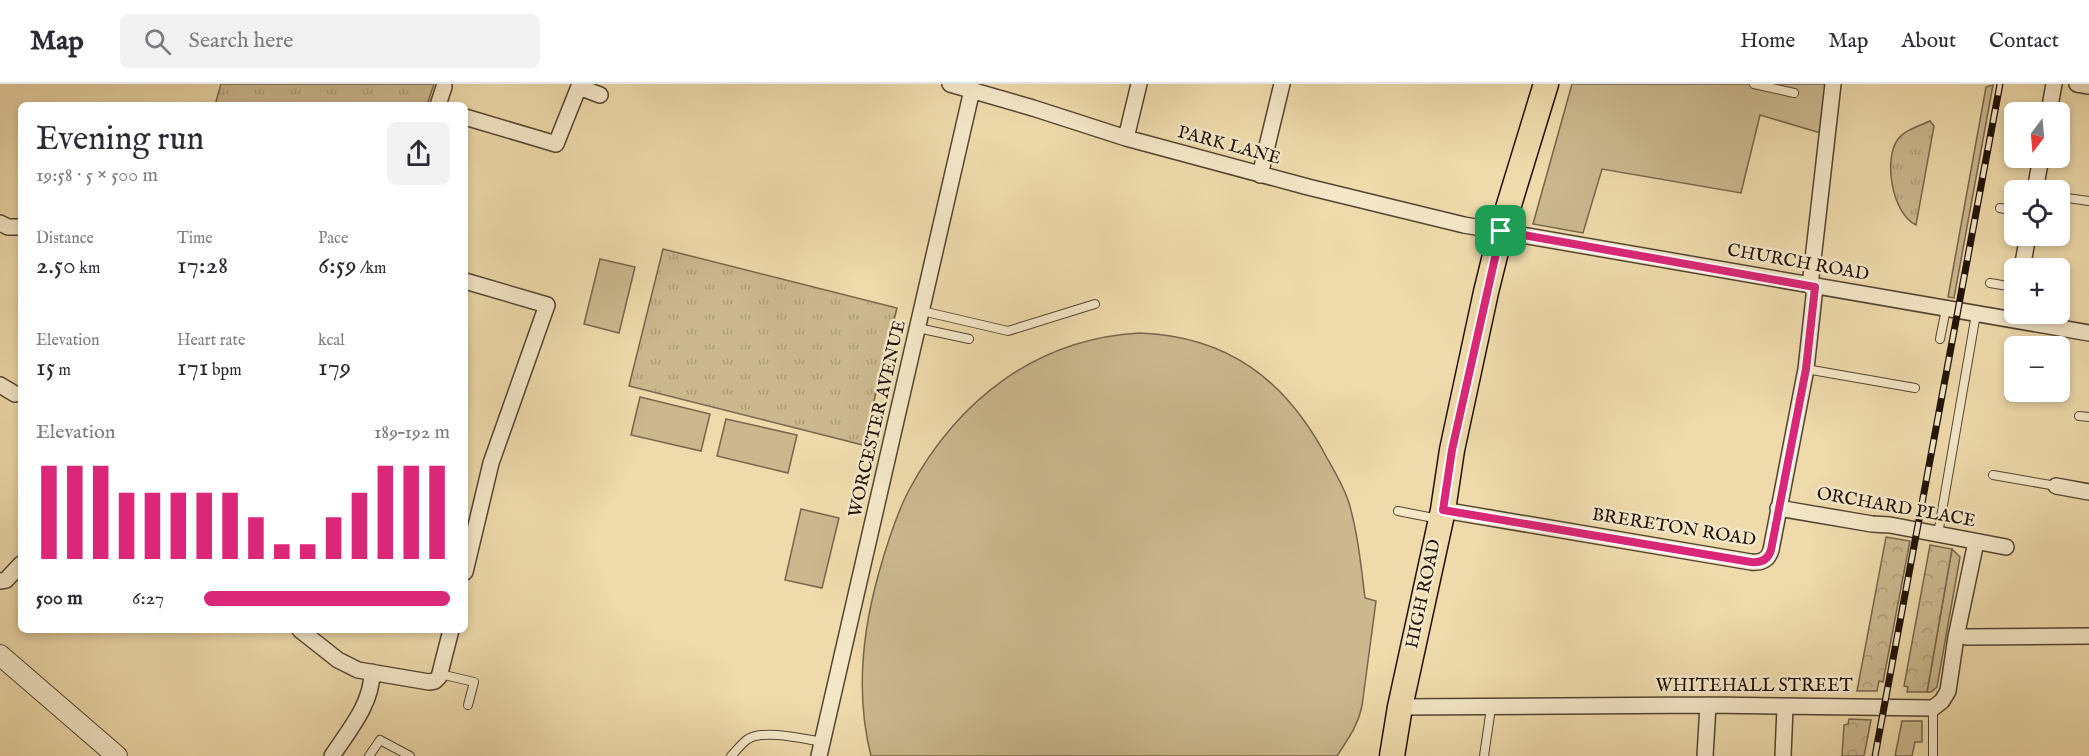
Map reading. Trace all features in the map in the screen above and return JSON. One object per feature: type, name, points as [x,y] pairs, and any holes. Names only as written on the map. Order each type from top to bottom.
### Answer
[{"type":"main road","name":"HIGH ROAD","points":[[1392,756],[1452,450],[1501,231],[1546,84]]},
{"type":"street","name":"PARK LANE","points":[[950,84],[1125,138],[1260,175],[1457,223],[1501,231]]},
{"type":"street","points":[[1125,138],[1140,84]]},
{"type":"street","points":[[1260,175],[1282,84]]},
{"type":"street","name":"BRERETON ROAD","points":[[1441,515],[1759,563],[1769,556],[1806,369],[1833,84]]},
{"type":"street","points":[[2051,102],[2054,84]]},
{"type":"street","points":[[2077,84],[2089,86]]},
{"type":"street","points":[[468,118],[556,144],[580,85],[600,95]]},
{"type":"street","points":[[439,102],[444,87]]},
{"type":"street","name":"WORCESTER AVENUE","points":[[820,749],[972,90]]},
{"type":"street","points":[[0,223],[8,227],[18,227]]},
{"type":"street","name":"CHURCH ROAD","points":[[1501,231],[1946,309],[2004,315]]},
{"type":"street","points":[[468,282],[547,305],[491,463],[468,559]]},
{"type":"street","name":"CHURCH ROAD","points":[[2049,324],[2089,333]]},
{"type":"street","points":[[0,385],[15,394]]},
{"type":"street","points":[[2056,486],[2089,492]]},
{"type":"street","name":"ORCHARD PLACE","points":[[1778,508],[1938,534],[2006,548]]},
{"type":"street","points":[[1933,708],[1942,701],[1948,691],[1956,637],[1976,542]]},
{"type":"street","points":[[0,581],[6,580],[18,567]]},
{"type":"street","points":[[304,633],[348,666],[429,682],[435,681],[440,674],[451,633]]},
{"type":"street","points":[[1966,638],[2089,636]]},
{"type":"street","points":[[0,656],[117,756]]},
{"type":"street","points":[[332,756],[371,692],[372,672]]},
{"type":"street","points":[[1705,756],[1708,705]]},
{"type":"street","name":"WHITEHALL STREET","points":[[1400,707],[1708,705],[1933,708]]},
{"type":"street","points":[[1783,756],[1785,707]]},
{"type":"lane","points":[[1754,84],[1794,93]]},
{"type":"lane","points":[[2070,198],[2089,201]]},
{"type":"lane","points":[[2000,208],[2004,209]]},
{"type":"lane","points":[[1990,283],[2004,285]]},
{"type":"lane","points":[[922,311],[1008,331],[1095,304]]},
{"type":"lane","points":[[1940,339],[1946,309]]},
{"type":"lane","points":[[1938,534],[1976,314]]},
{"type":"lane","points":[[918,328],[969,339]]},
{"type":"lane","points":[[1806,369],[1916,388]]},
{"type":"lane","points":[[2079,416],[2089,417]]},
{"type":"lane","points":[[1993,475],[2056,486]]},
{"type":"lane","points":[[1398,511],[1441,515]]},
{"type":"lane","points":[[440,674],[474,682],[468,705]]},
{"type":"lane","points":[[1484,756],[1491,708]]},
{"type":"lane","points":[[1932,756],[1933,708]]},
{"type":"lane","points":[[732,756],[747,740],[754,737],[781,736],[820,749]]},
{"type":"lane","points":[[369,756],[380,740],[410,756]]},
{"type":"green space","points":[[221,84],[434,84],[428,102],[216,102]]},
{"type":"green space","points":[[1572,84],[1830,84],[1824,134],[1760,115],[1741,193],[1602,169],[1583,233],[1533,224]]},
{"type":"green space","points":[[1993,85],[1954,298],[1948,297],[1986,87]]},
{"type":"green space","points":[[1930,121],[1934,126],[1916,225],[1901,210],[1896,198],[1892,185],[1891,159],[1893,148],[1904,133]]},
{"type":"green space","points":[[663,249],[897,308],[863,445],[629,386]]},
{"type":"green space","points":[[600,259],[635,267],[619,333],[584,324]]},
{"type":"green space","points":[[1139,333],[1171,336],[1200,343],[1227,353],[1251,367],[1293,406],[1311,430],[1345,491],[1355,526],[1365,598],[1376,601],[1362,706],[1349,738],[1337,756],[871,756],[866,734],[862,688],[865,643],[872,598],[895,521],[909,490],[928,458],[975,403],[1003,380],[1033,362],[1066,348],[1101,338]]},
{"type":"green space","points":[[640,397],[710,414],[701,451],[631,435]]},
{"type":"green space","points":[[726,419],[797,435],[788,473],[717,456]]},
{"type":"green space","points":[[801,509],[839,518],[822,588],[785,580]]},
{"type":"green space","points":[[1886,537],[1910,541],[1883,682],[1879,681],[1877,691],[1857,691]]},
{"type":"green space","points":[[1930,545],[1952,549],[1927,692],[1907,692],[1908,687],[1904,686]]},
{"type":"green space","points":[[1952,549],[1960,557],[1937,687],[1927,692]]},
{"type":"green space","points":[[1849,719],[1871,720],[1864,756],[1842,756],[1844,725],[1848,724]]},
{"type":"green space","points":[[1902,721],[1922,721],[1922,742],[1915,742],[1912,756],[1895,756]]},
{"type":"railway","points":[[1875,756],[2000,84]]},
{"type":"route","points":[[1501,231],[1815,287],[1806,369],[1769,556],[1759,563],[1751,562],[1443,510],[1452,450],[1501,231]]}]
